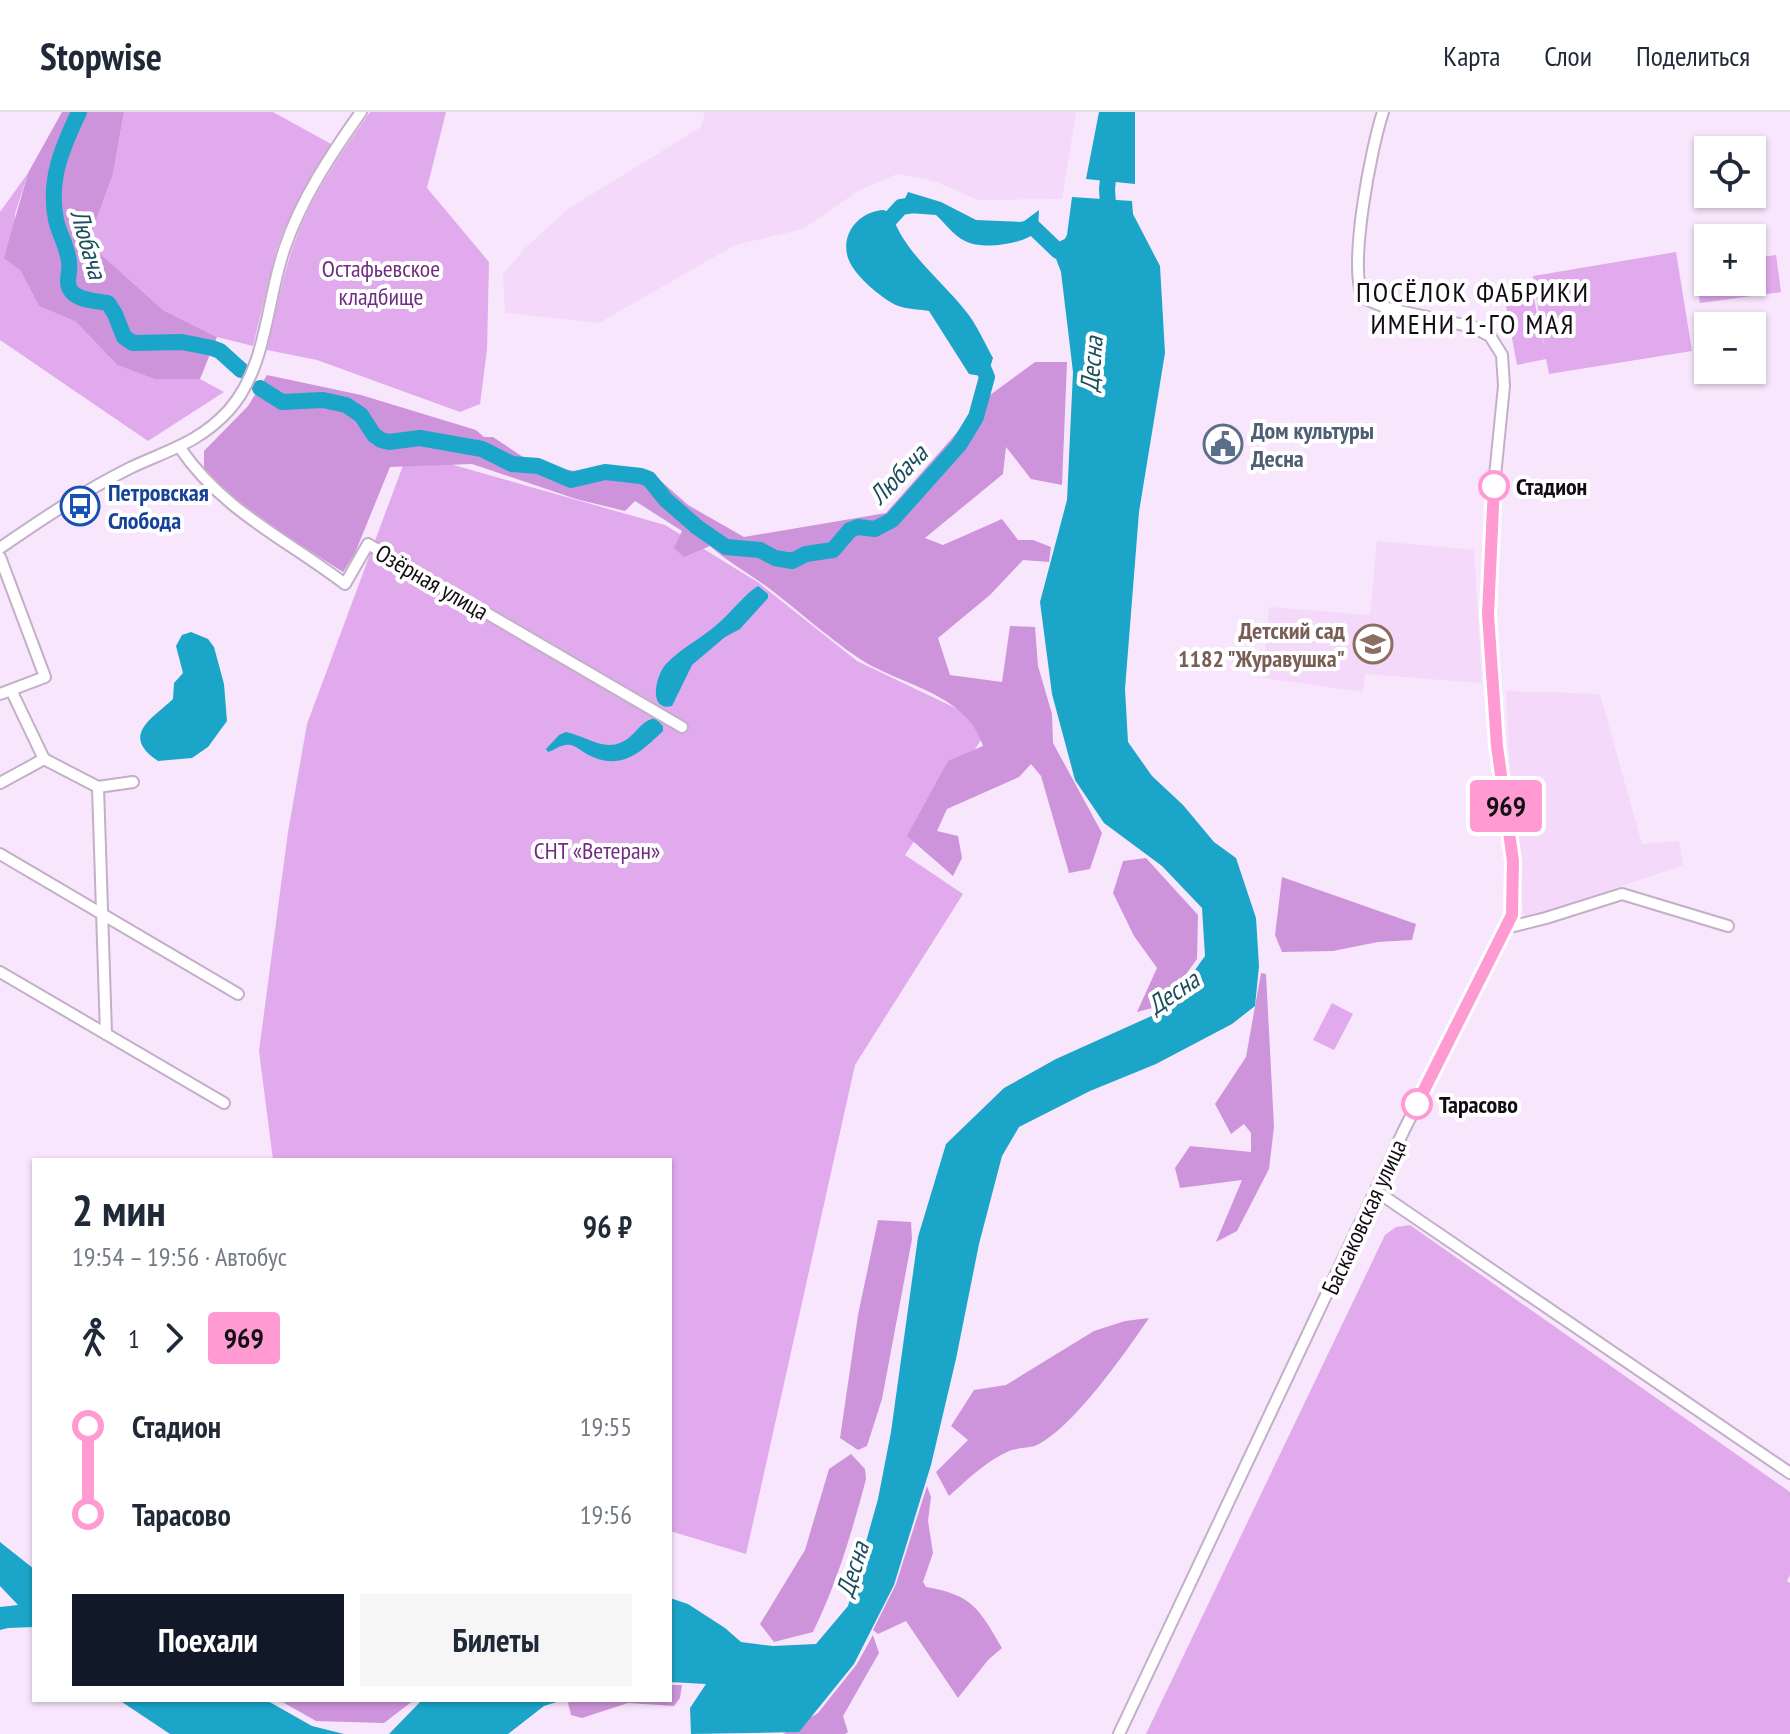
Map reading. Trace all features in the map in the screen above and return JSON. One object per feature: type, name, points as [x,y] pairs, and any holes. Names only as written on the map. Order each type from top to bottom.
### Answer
[{"type":"street","points":[[0,548],[54,510],[132,468],[180,448],[218,421],[245,387],[256,362],[291,229],[361,112]]},
{"type":"street","name":"Баскаковская улица","points":[[1119,1734],[1376,1191],[1512,915],[1513,861],[1497,746],[1488,614],[1494,486],[1504,386],[1502,355],[1490,336],[1473,327],[1390,309],[1363,298],[1357,282],[1362,226],[1374,138],[1383,112]]},
{"type":"street","name":"Озёрная улица","points":[[180,448],[215,491],[250,521],[345,584],[368,544],[682,727]]},
{"type":"street","points":[[0,557],[45,677],[0,694]]},
{"type":"street","points":[[11,690],[44,759],[98,787],[133,782]]},
{"type":"street","points":[[0,783],[44,759]]},
{"type":"street","points":[[98,787],[106,1034]]},
{"type":"street","points":[[0,854],[238,994]]},
{"type":"street","points":[[1506,928],[1622,894],[1728,926]]},
{"type":"street","points":[[0,972],[224,1103]]},
{"type":"street","points":[[1376,1191],[1790,1473]]},
{"type":"shaded area","points":[[62,112],[124,112],[113,174],[92,232],[94,248],[163,310],[217,337],[200,379],[154,379],[117,365],[76,322],[39,306],[20,270],[4,258],[28,173]]},
{"type":"shaded area","points":[[705,112],[1076,112],[1062,199],[978,200],[934,181],[897,174],[858,191],[803,229],[735,245],[599,323],[505,313],[503,275],[524,249],[568,209],[701,127]]},
{"type":"shaded area","points":[[1035,362],[1067,362],[1062,485],[1031,479],[1006,447],[1003,474],[925,538],[943,545],[1002,519],[1018,540],[1033,540],[1051,547],[1049,562],[1023,560],[990,595],[938,638],[950,675],[1002,682],[1010,626],[1035,627],[1038,666],[1052,714],[1053,743],[1102,833],[1090,869],[1069,873],[1041,776],[1031,764],[1019,777],[947,809],[937,831],[958,836],[962,858],[953,876],[907,836],[948,761],[983,746],[975,728],[947,701],[857,657],[710,546],[684,557],[674,548],[682,531],[635,501],[625,511],[576,499],[472,464],[390,467],[355,553],[343,572],[252,514],[204,473],[204,451],[248,406],[267,375],[361,395],[476,430],[484,437],[493,437],[523,457],[548,467],[575,471],[631,467],[653,474],[688,505],[744,537],[886,513],[990,395]]},
{"type":"shaded area","name":"Детский сад 1182 \"Журавушка\"","points":[[1377,541],[1474,550],[1482,683],[1365,674],[1363,692],[1263,678],[1269,607],[1370,615]]},
{"type":"shaded area","points":[[1506,691],[1600,694],[1642,844],[1679,841],[1683,865],[1524,920],[1511,800]]},
{"type":"shaded area","points":[[1146,858],[1198,915],[1197,959],[1164,1005],[1137,1012],[1157,968],[1134,936],[1113,893],[1123,861]]},
{"type":"shaded area","points":[[1282,877],[1416,924],[1412,940],[1378,942],[1333,951],[1282,952],[1275,935]]},
{"type":"shaded area","points":[[1261,973],[1266,974],[1274,1127],[1269,1169],[1237,1231],[1216,1242],[1242,1180],[1180,1188],[1175,1168],[1190,1146],[1251,1152],[1251,1133],[1244,1124],[1231,1134],[1215,1104],[1246,1057]]},
{"type":"shaded area","points":[[878,1220],[911,1222],[912,1239],[882,1399],[867,1446],[858,1450],[840,1438],[858,1315]]},
{"type":"shaded area","points":[[1149,1318],[1099,1387],[1068,1421],[1035,1446],[1001,1455],[949,1496],[936,1472],[968,1440],[951,1426],[974,1390],[1006,1385],[1094,1331],[1125,1321]]},
{"type":"shaded area","points":[[851,1454],[865,1469],[866,1479],[829,1595],[813,1632],[774,1642],[760,1624],[805,1550],[829,1469]]},
{"type":"shaded area","points":[[927,1486],[931,1497],[928,1521],[933,1553],[923,1582],[926,1587],[954,1594],[973,1606],[1002,1648],[988,1660],[958,1698],[906,1621],[878,1634],[873,1630],[896,1584]]},
{"type":"shaded area","points":[[873,1635],[879,1653],[843,1716],[848,1732],[783,1734],[818,1713],[857,1664]]},
{"type":"shaded area","points":[[672,1685],[682,1685],[680,1698],[674,1706],[628,1703],[582,1718],[571,1715],[568,1703],[672,1702]]},
{"type":"shaded area","points":[[283,1702],[411,1702],[384,1723],[316,1721]]},
{"type":"green space","name":"Остафьевское кладбище","points":[[124,112],[273,112],[331,144],[285,227],[276,251],[253,346],[217,337],[163,310],[94,248],[92,232],[113,174]]},
{"type":"green space","name":"Остафьевское кладбище","points":[[370,112],[446,112],[427,188],[489,262],[487,350],[480,404],[460,412],[317,360],[267,350],[297,236],[330,172]]},
{"type":"green space","points":[[28,173],[15,214],[20,270],[39,306],[76,322],[117,365],[154,379],[200,379],[224,392],[148,441],[0,340],[0,212]]},
{"type":"green space","points":[[1676,252],[1692,351],[1549,374],[1546,359],[1517,365],[1503,290],[1531,284],[1544,347],[1533,276]]},
{"type":"green space","points":[[1776,255],[1781,292],[1766,294],[1766,256]]},
{"type":"green space","points":[[1699,296],[1752,296],[1700,303]]},
{"type":"green space","name":"СНТ «Ветеран»","points":[[408,452],[665,525],[759,583],[857,661],[991,725],[905,855],[963,894],[855,1065],[746,1554],[672,1532],[672,1158],[273,1158],[259,1051],[288,832],[307,724]]},
{"type":"green space","points":[[1332,1003],[1353,1014],[1334,1050],[1313,1040]]},
{"type":"green space","points":[[1410,1225],[1790,1492],[1790,1575],[1787,1581],[1790,1583],[1790,1734],[1146,1734],[1385,1235],[1396,1227]]},
{"type":"water","points":[[1099,112],[1135,112],[1135,184],[1086,179]]},
{"type":"water","points":[[908,192],[941,202],[976,220],[1023,222],[1039,210],[1038,230],[1014,242],[972,244],[957,236],[936,215],[909,213],[901,207]]},
{"type":"water","points":[[1072,197],[1132,201],[1133,214],[1160,266],[1165,353],[1139,512],[1125,689],[1128,742],[1152,776],[1183,805],[1214,842],[1236,858],[1256,918],[1259,966],[1255,1006],[1232,1024],[1156,1064],[1090,1091],[1019,1127],[1002,1156],[979,1244],[931,1465],[894,1585],[854,1664],[799,1732],[691,1734],[690,1708],[706,1684],[672,1682],[672,1599],[688,1604],[741,1642],[773,1646],[816,1644],[848,1606],[878,1499],[891,1432],[918,1237],[946,1144],[1004,1088],[1056,1059],[1167,1009],[1205,956],[1202,908],[1162,866],[1104,823],[1075,780],[1052,694],[1040,602],[1067,500],[1073,372],[1061,272],[1055,256],[1067,235]]},
{"type":"water","points":[[884,210],[892,215],[915,255],[975,324],[993,358],[987,377],[969,374],[929,311],[892,303],[855,271],[846,249],[850,232],[867,214]]},
{"type":"water","points":[[758,586],[768,594],[768,598],[740,629],[725,637],[692,665],[672,706],[659,704],[657,684],[666,664],[714,627]]},
{"type":"water","points":[[191,632],[208,639],[214,647],[224,684],[227,721],[208,747],[192,758],[158,761],[141,743],[141,735],[149,721],[173,699],[174,683],[183,673],[176,646],[182,635]]},
{"type":"water","points":[[655,718],[663,726],[663,731],[640,751],[623,760],[590,756],[571,745],[548,752],[546,749],[566,732],[600,744],[617,744]]},
{"type":"water","points":[[0,1542],[32,1567],[32,1627],[0,1630],[0,1607],[18,1605],[0,1586]]},
{"type":"water","points":[[122,1702],[270,1702],[312,1726],[344,1734],[170,1734]]},
{"type":"water","points":[[420,1702],[557,1702],[544,1706],[508,1734],[389,1734]]},
{"type":"waterway","name":"Любача","points":[[79,112],[62,151],[54,191],[56,220],[68,257],[70,289],[79,297],[108,303],[124,337],[133,343],[182,342],[212,348],[220,351],[241,370]]},
{"type":"waterway","name":"Десна","points":[[1109,220],[1107,189],[1110,160]]},
{"type":"waterway","name":"Любача","points":[[878,232],[901,207],[919,204]]},
{"type":"waterway","name":"Любача","points":[[1018,231],[1033,227],[1058,251],[1075,243]]},
{"type":"waterway","name":"Любача","points":[[260,388],[282,402],[323,400],[346,405],[361,415],[374,435],[389,442],[420,438],[482,449],[512,464],[538,466],[571,480],[605,472],[641,476],[649,479],[666,500],[697,527],[726,547],[760,550],[775,558],[792,561],[806,554],[833,550],[850,530],[858,527],[875,529],[892,520],[959,445],[976,417],[987,377],[979,358]]},
{"type":"bus line","name":"969","points":[[1417,1104],[1512,915],[1513,861],[1497,746],[1488,614],[1494,486]]},
{"type":"place","name":"Дом культуры Десна","points":[[1223,444]]},
{"type":"place","name":"Стадион","points":[[1494,486]]},
{"type":"place","name":"Петровская Слобода","points":[[80,506]]},
{"type":"place","name":"Детский сад 1182 \"Журавушка\"","points":[[1373,644]]},
{"type":"place","name":"Тарасово","points":[[1417,1104]]},
{"type":"district","name":"ПОСЁЛОК ФАБРИКИ ИМЕНИ 1-ГО МАЯ","points":[[1473,307]]}]
